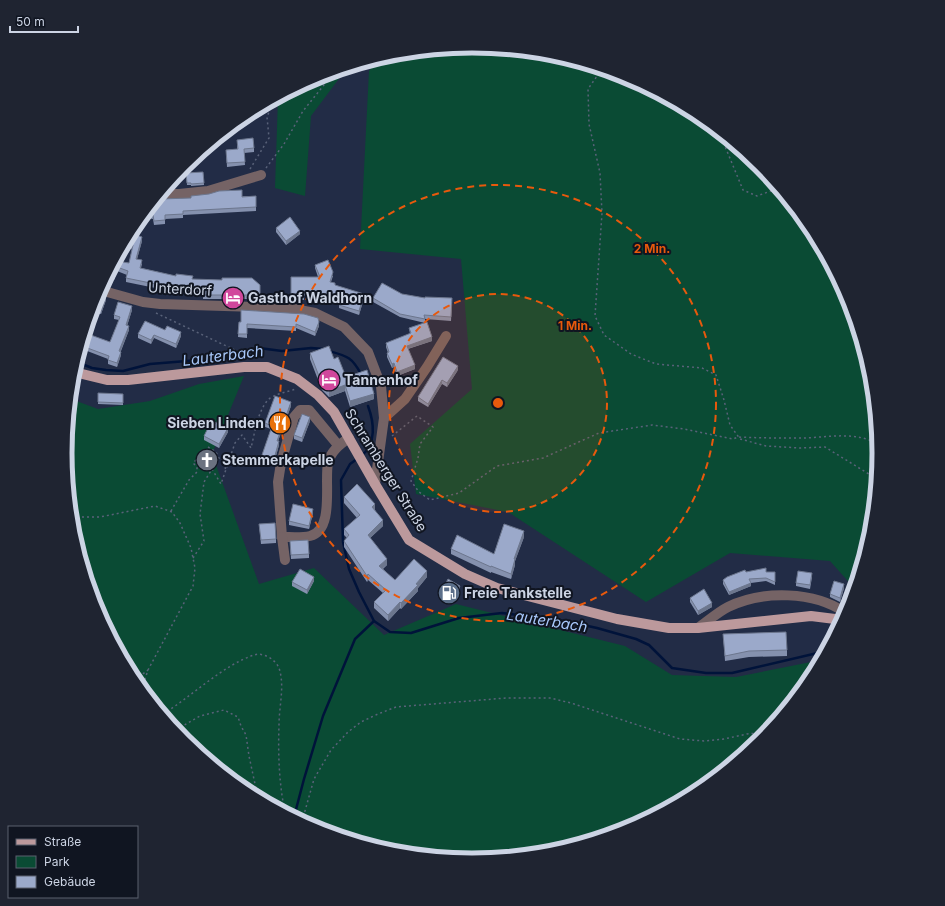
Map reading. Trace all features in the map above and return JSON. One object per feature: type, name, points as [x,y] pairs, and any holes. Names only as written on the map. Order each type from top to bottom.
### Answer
[{"type":"main road","name":"Schramberger Straße","points":[[80,374],[107,380],[128,380],[244,367],[267,367],[297,379],[318,395],[334,412],[356,449],[374,484],[410,540],[447,564],[480,581],[517,594],[616,619],[669,628],[698,628],[811,616],[836,619]]},
{"type":"street","points":[[168,194],[208,191],[261,175]]},
{"type":"street","name":"Unterdorf","points":[[107,292],[143,302],[160,304],[283,308],[315,313],[344,327],[368,352],[381,386],[384,418],[374,484]]},
{"type":"street","points":[[384,418],[405,399],[446,336]]},
{"type":"street","points":[[285,560],[278,482],[281,462],[294,417],[300,410],[309,410],[338,445]]},
{"type":"street","points":[[282,537],[311,536],[320,529],[327,512],[328,462],[335,448],[349,438]]},
{"type":"street","points":[[698,628],[728,607],[754,598],[789,595],[822,601],[840,610]]},
{"type":"path","points":[[599,73],[588,89],[589,124],[600,173],[602,214],[596,316],[604,334],[631,354],[656,364],[702,368],[716,375],[730,425],[740,439],[766,446],[825,447],[872,476]]},
{"type":"path","points":[[261,175],[284,144],[303,111],[328,80]]},
{"type":"path","points":[[247,179],[248,172],[269,138],[267,117],[271,108]]},
{"type":"path","points":[[724,142],[743,190],[757,196],[774,190]]},
{"type":"path","points":[[143,302],[151,311],[166,319],[249,356]]},
{"type":"path","points":[[193,559],[204,541],[200,514],[204,482],[212,469],[221,484],[235,443],[242,434],[251,448],[257,420],[268,400],[281,393],[307,386]]},
{"type":"path","points":[[380,446],[417,416],[433,427],[420,444],[412,481],[419,492],[430,500],[459,493],[497,466],[543,458],[599,433],[652,424],[733,439],[738,437],[808,438],[845,435],[872,441]]},
{"type":"path","points":[[208,447],[216,452],[220,460],[223,459],[226,471]]},
{"type":"path","points":[[171,512],[189,480],[197,472],[197,467],[193,462],[196,460]]},
{"type":"path","points":[[78,517],[100,517],[155,506],[171,512],[180,522],[190,548],[195,568],[193,586],[148,670],[144,681]]},
{"type":"path","points":[[167,711],[231,667],[256,654],[269,656],[278,666],[282,682],[279,724],[279,753],[280,790],[283,805]]},
{"type":"path","points":[[141,676],[148,670]]},
{"type":"path","points":[[304,816],[314,779],[331,750],[348,732],[361,722],[396,708],[499,698],[550,698],[571,703],[680,738],[704,741],[758,733]]},
{"type":"path","points":[[181,727],[200,716],[224,710],[238,717],[246,735],[256,790]]},
{"type":"green space","points":[[472,53],[525,56],[601,74],[626,83],[649,94],[695,120],[736,152],[773,189],[790,209],[805,231],[831,276],[851,324],[865,375],[872,427],[872,479],[865,531],[850,584],[830,561],[730,553],[646,602],[508,512],[416,494],[410,444],[472,389],[461,259],[360,249],[369,71],[372,66],[420,56]]},
{"type":"green space","points":[[342,75],[311,116],[305,196],[275,188],[278,104],[319,83]]},
{"type":"green space","points":[[244,376],[212,454],[259,584],[314,568],[384,635],[456,604],[625,646],[672,675],[736,677],[814,661],[790,697],[755,736],[736,754],[695,786],[649,812],[626,823],[601,832],[525,850],[472,853],[420,850],[394,845],[344,832],[319,823],[250,786],[209,754],[172,717],[155,697],[126,653],[103,606],[86,557],[80,531],[73,479],[73,427],[76,401],[98,409],[150,401],[199,384]]},
{"type":"building","points":[[253,138],[254,148],[244,149],[245,162],[227,163],[226,150],[238,149],[237,140]]},
{"type":"building","points":[[203,172],[204,183],[187,183],[187,173]]},
{"type":"building","points":[[242,190],[242,197],[256,196],[256,207],[183,211],[183,214],[165,215],[165,220],[154,221],[153,215],[151,215],[164,199],[191,198],[191,196],[219,191]]},
{"type":"building","points":[[290,217],[300,231],[286,241],[276,228]]},
{"type":"building","points":[[137,235],[142,237],[136,259],[142,260],[140,268],[176,276],[176,274],[193,276],[192,279],[222,280],[222,278],[252,278],[260,285],[260,295],[203,295],[203,291],[170,287],[126,278],[128,271],[118,268],[121,262],[129,263],[133,245],[131,245]]},
{"type":"building","points":[[328,260],[333,272],[330,282],[364,294],[359,311],[339,305],[340,302],[304,292],[304,296],[291,296],[291,277],[320,277],[315,265]]},
{"type":"building","points":[[382,283],[402,294],[425,298],[452,298],[451,317],[424,315],[425,319],[400,314],[373,298]]},
{"type":"building","points":[[105,296],[106,296],[101,310],[99,310]]},
{"type":"building","points":[[118,302],[132,306],[126,325],[129,326],[119,351],[121,352],[117,363],[108,360],[109,356],[86,348],[91,335],[110,342],[120,317],[114,315]]},
{"type":"building","points":[[241,310],[304,314],[318,318],[319,322],[315,332],[296,324],[296,327],[247,324],[247,334],[238,334],[239,322],[241,322]]},
{"type":"building","points":[[145,321],[165,330],[167,326],[181,332],[176,344],[154,335],[151,340],[138,334]]},
{"type":"building","points":[[427,322],[432,337],[407,346],[415,365],[397,372],[394,363],[392,364],[387,353],[389,352],[386,343],[411,333],[409,328]]},
{"type":"building","points":[[329,346],[334,359],[338,357],[346,377],[367,370],[374,394],[350,401],[345,385],[329,391],[322,384],[310,353]]},
{"type":"building","points":[[443,357],[458,366],[447,383],[442,380],[428,404],[418,397]]},
{"type":"building","points":[[98,393],[123,394],[123,403],[98,402]]},
{"type":"building","points":[[275,396],[291,402],[277,441],[279,441],[274,459],[262,455],[272,426],[265,423]]},
{"type":"building","points":[[302,414],[310,417],[302,438],[294,435]]},
{"type":"building","points":[[216,422],[228,428],[219,444],[204,436],[208,428],[211,430]]},
{"type":"building","points":[[357,484],[375,504],[372,507],[383,520],[368,535],[387,559],[379,566],[395,580],[414,559],[427,571],[416,584],[418,585],[388,615],[374,602],[386,590],[368,574],[367,576],[344,541],[349,535],[344,529],[360,515],[344,497]]},
{"type":"building","points":[[293,504],[313,509],[309,526],[289,521]]},
{"type":"building","points":[[275,523],[276,539],[261,540],[259,524]]},
{"type":"building","points":[[504,524],[524,531],[514,559],[511,574],[491,567],[451,549],[457,535],[494,554]]},
{"type":"building","points":[[308,540],[309,554],[291,555],[290,541]]},
{"type":"building","points":[[766,568],[766,572],[775,572],[775,582],[766,578],[749,579],[751,583],[729,592],[723,580],[745,570],[746,572]]},
{"type":"building","points":[[300,569],[314,577],[307,590],[292,582]]},
{"type":"building","points":[[798,571],[812,573],[810,585],[796,583]]},
{"type":"building","points":[[448,579],[460,586],[454,597],[442,591]]},
{"type":"building","points":[[834,581],[844,584],[840,598],[830,594]]},
{"type":"building","points":[[704,589],[712,603],[698,611],[690,598]]},
{"type":"building","points":[[786,632],[787,650],[749,651],[725,656],[723,634]]},
{"type":"waterway","name":"Lauterbach","points":[[82,364],[92,368],[123,371],[150,364],[236,357],[259,348],[282,351],[311,348],[324,349]]},
{"type":"waterway","name":"Lauterbach","points":[[329,351],[348,358],[355,364],[361,374]]},
{"type":"waterway","name":"Lauterbach","points":[[361,456],[370,445],[373,432],[372,419],[368,406]]},
{"type":"waterway","name":"Lauterbach","points":[[357,459],[350,464],[341,480],[343,542],[349,569],[374,621],[390,632],[411,633],[459,618],[502,613],[565,621],[636,639],[649,645],[672,668],[706,673],[732,673],[819,653]]},
{"type":"waterway","points":[[295,812],[323,716],[355,639],[374,621]]},
{"type":"place","name":"Gasthof Waldhorn","points":[[233,298]]},
{"type":"place","name":"Tannenhof","points":[[329,380]]},
{"type":"place","name":"Sieben Linden","points":[[280,423]]},
{"type":"place","name":"Stemmerkapelle","points":[[207,460]]},
{"type":"place","name":"Freie Tankstelle","points":[[449,593]]}]
